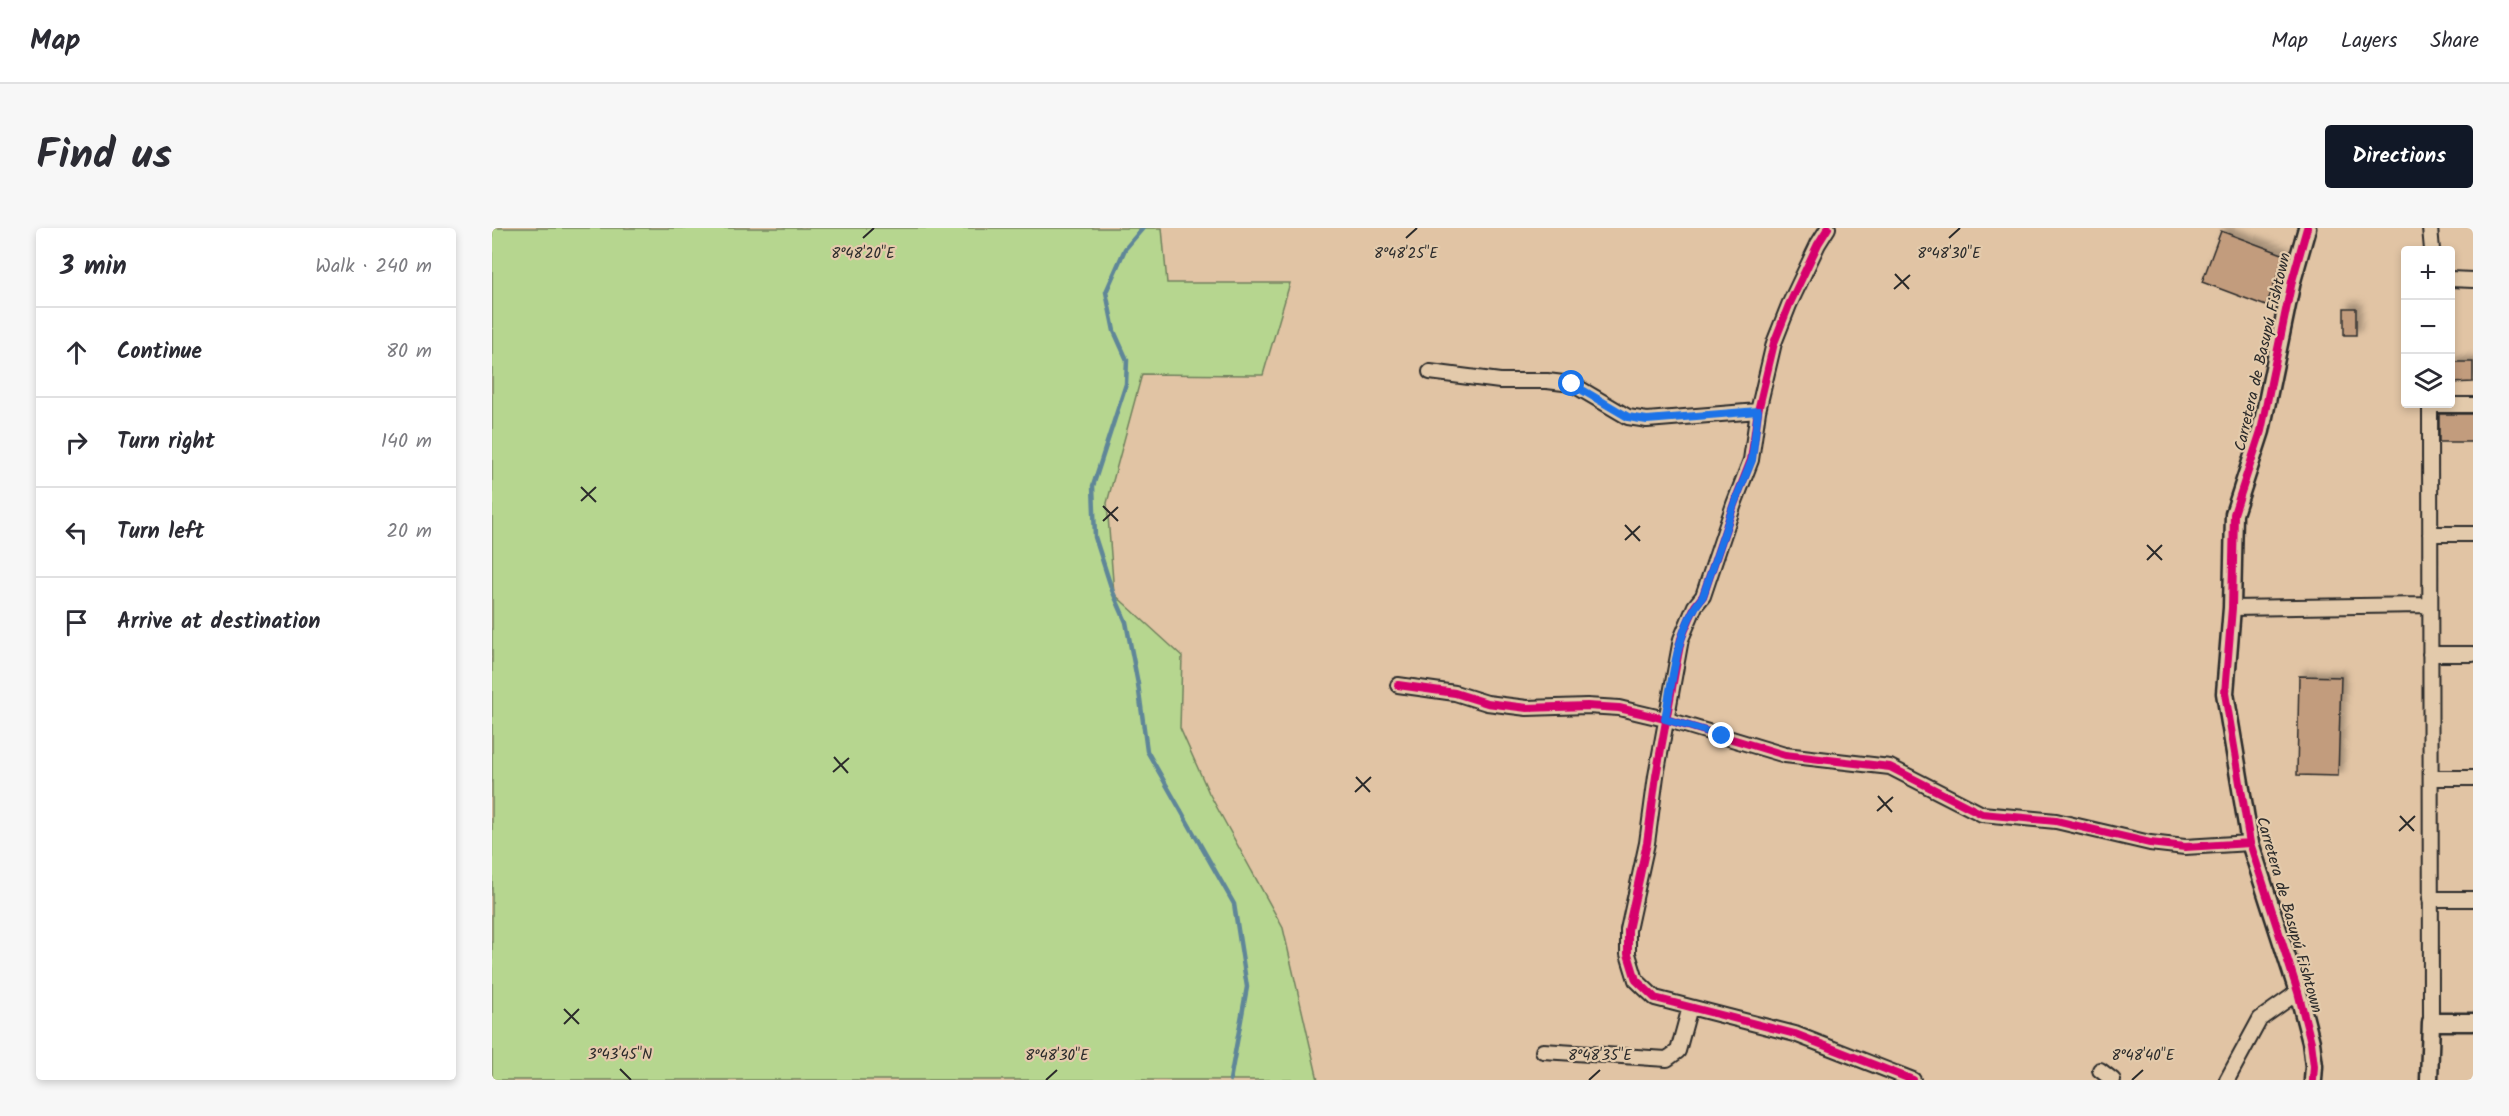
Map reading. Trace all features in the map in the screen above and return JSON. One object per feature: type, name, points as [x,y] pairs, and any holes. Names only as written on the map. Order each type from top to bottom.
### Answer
[{"type":"street","points":[[1828,228],[1789,305],[1774,344],[1758,411],[1752,460],[1734,504],[1703,596],[1692,612],[1681,639],[1665,719],[1647,843],[1629,930],[1628,954],[1636,980],[1655,998],[1795,1034],[1913,1080]]},
{"type":"street","name":"Carretera de Basupú Fishtown","points":[[2307,228],[2292,281],[2261,431],[2234,514],[2232,608],[2225,693],[2250,843],[2298,992],[2311,1042],[2313,1080]]},
{"type":"street","points":[[2430,228],[2432,246]]},
{"type":"street","points":[[2455,279],[2473,280]]},
{"type":"street","points":[[1430,372],[1500,381],[1547,381],[1572,384],[1628,417],[1647,420],[1758,411]]},
{"type":"street","points":[[2455,405],[2473,405]]},
{"type":"street","points":[[2429,1080],[2432,778],[2429,605],[2430,408]]},
{"type":"street","points":[[2430,534],[2473,534]]},
{"type":"street","points":[[2232,608],[2429,605]]},
{"type":"street","points":[[2430,654],[2473,654]]},
{"type":"street","points":[[1398,685],[1455,693],[1487,703],[1527,708],[1587,706],[1619,708],[1665,719],[1785,755],[1890,767],[1982,814],[2056,821],[2150,843],[2185,847],[2250,843]]},
{"type":"street","points":[[2432,778],[2473,778]]},
{"type":"street","points":[[2430,899],[2473,899]]},
{"type":"street","points":[[2227,1080],[2252,1030],[2260,1019],[2298,992]]},
{"type":"street","points":[[1543,1051],[1667,1059],[1678,1051],[1690,1007]]},
{"type":"street","points":[[2431,1022],[2473,1022]]},
{"type":"street","points":[[2100,1070],[2113,1080]]},
{"type":"green space","points":[[492,228],[1162,228],[1167,283],[1290,283],[1263,375],[1142,374],[1107,503],[1114,594],[1182,656],[1180,728],[1209,793],[1283,928],[1318,1080],[492,1080]]},
{"type":"building","points":[[2221,231],[2285,255],[2266,306],[2202,282]]},
{"type":"building","points":[[2344,308],[2356,308],[2356,335],[2344,335]]},
{"type":"building","points":[[2455,362],[2473,362],[2473,382],[2455,383]]},
{"type":"building","points":[[2439,414],[2473,414],[2473,442],[2439,442]]},
{"type":"building","points":[[2299,676],[2341,677],[2338,776],[2297,775]]},
{"type":"waterway","points":[[1143,228],[1125,249],[1106,292],[1114,331],[1127,360],[1126,384],[1093,486],[1095,537],[1112,590],[1126,622],[1138,684],[1147,751],[1234,904],[1247,987],[1230,1080]]},
{"type":"cycle path","points":[[1828,228],[1789,305],[1774,343],[1758,411],[1751,460],[1703,596],[1695,606],[1681,639],[1656,776],[1647,843],[1628,930],[1628,954],[1636,980],[1655,998],[1795,1034],[1913,1080]]},
{"type":"cycle path","points":[[2307,228],[2292,281],[2261,431],[2234,514],[2232,608],[2225,693],[2250,843],[2298,992],[2311,1042],[2313,1080]]},
{"type":"cycle path","points":[[1398,685],[1455,693],[1487,703],[1527,708],[1587,706],[1619,708],[1665,719],[1785,755],[1890,767],[1982,814],[2056,821],[2150,843],[2185,847],[2250,843]]},
{"type":"route","points":[[1572,384],[1628,417],[1647,420],[1758,411],[1752,460],[1734,504],[1703,596],[1695,606],[1681,639],[1665,719],[1722,736]]}]
